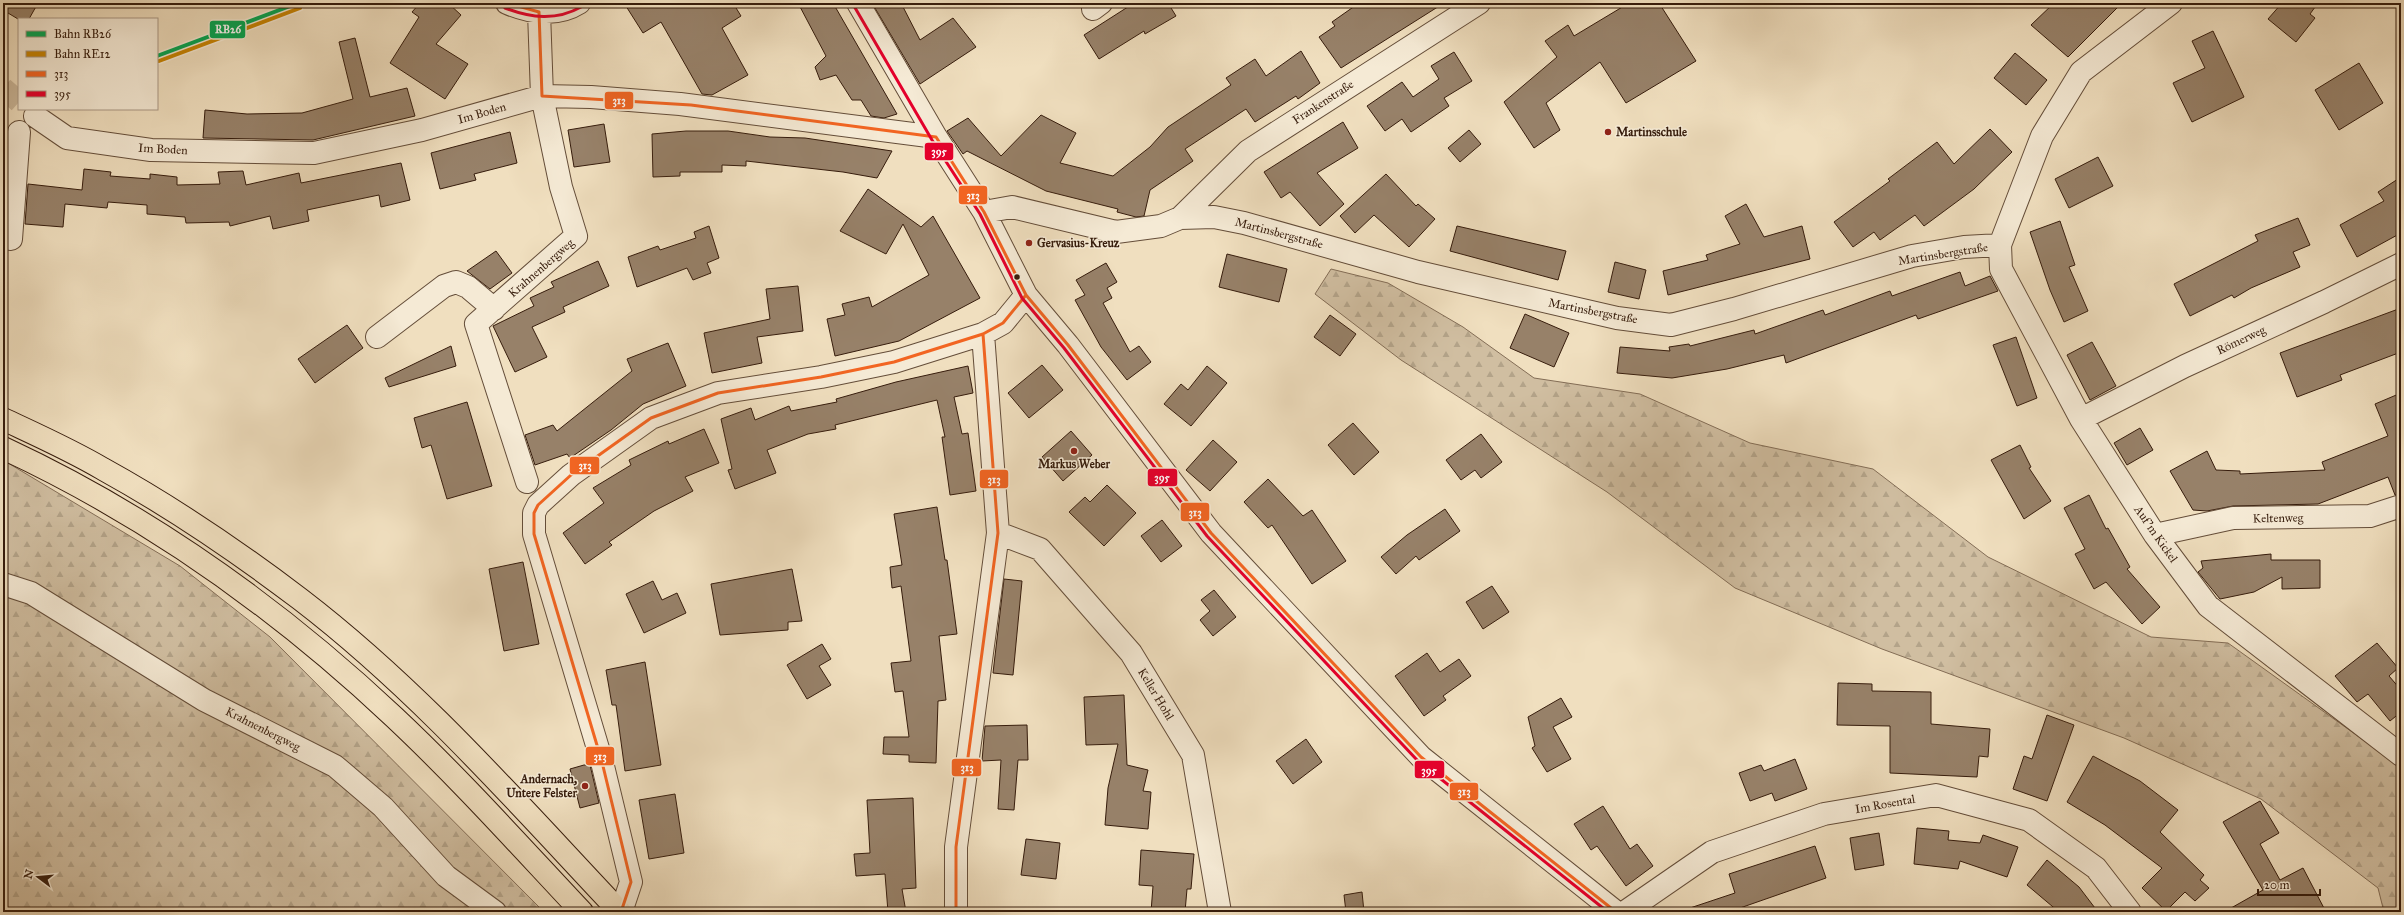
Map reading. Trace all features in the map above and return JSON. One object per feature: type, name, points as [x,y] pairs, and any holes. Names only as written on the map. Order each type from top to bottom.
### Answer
[{"type":"highway","points":[[3,419],[59,446],[123,480],[188,520],[300,600],[362,652],[458,741],[620,912]]},
{"type":"highway","points":[[3,448],[96,494],[173,542],[284,622],[395,718],[481,805],[580,910]]},
{"type":"street","points":[[507,3],[539,12],[556,11],[579,3]]},
{"type":"street","points":[[858,3],[936,137],[984,212],[1026,295],[1068,345],[1211,533],[1421,757],[1616,912]]},
{"type":"street","name":"Frankenstraße","points":[[1180,218],[1248,151],[1480,3]]},
{"type":"street","name":"Martinsbergstraße","points":[[984,212],[1012,207],[1116,232],[1161,226],[1180,218],[1214,217],[1244,223],[1418,272],[1617,318],[1671,324],[1734,309],[1912,256],[1964,247],[2000,244],[2042,136],[2081,72],[2171,3]]},
{"type":"street","name":"Krahnenbergweg","points":[[527,482],[476,324],[576,236],[561,187],[542,96],[539,12]]},
{"type":"street","name":"Im Boden","points":[[11,133],[42,121],[67,138],[151,150],[314,153],[422,130],[542,96],[591,97],[680,104],[936,137]]},
{"type":"street","points":[[11,133],[11,240]]},
{"type":"street","name":"Auf'm Kickel","points":[[2000,244],[2001,269],[2081,419],[2155,535],[2208,606],[2401,755]]},
{"type":"street","name":"Römerweg","points":[[2081,419],[2185,366],[2324,302],[2401,264]]},
{"type":"street","points":[[377,337],[444,286],[456,282],[468,287],[494,309]]},
{"type":"street","points":[[620,912],[631,882],[602,762],[534,534],[534,513],[538,504],[571,475],[651,418],[718,393],[821,377],[894,362],[983,334],[1003,323],[1026,295]]},
{"type":"street","points":[[956,912],[956,846],[998,533],[983,334]]},
{"type":"street","name":"Keltenweg","points":[[2155,535],[2233,518],[2370,516],[2401,506]]},
{"type":"street","name":"Keller Hohl","points":[[998,533],[1040,549],[1131,653],[1193,755],[1220,912]]},
{"type":"street","name":"Krahnenbergweg","points":[[3,584],[31,593],[204,700],[335,766],[383,807],[446,876],[494,912]]},
{"type":"street","name":"Im Rosental","points":[[1625,912],[1712,852],[1824,814],[1936,795],[2029,820],[2096,868],[2130,912]]},
{"type":"green space","points":[[1331,269],[1388,283],[1463,327],[1534,378],[1640,394],[1750,443],[1873,469],[1988,557],[2151,637],[2228,643],[2401,767],[2401,912],[2384,912],[2378,888],[2261,799],[2124,738],[1882,649],[1735,588],[1607,492],[1401,360],[1315,294]]},
{"type":"green space","points":[[3,460],[180,566],[270,637],[544,912],[3,912]]},
{"type":"building","points":[[3,3],[38,3],[30,18],[18,19],[3,10]]},
{"type":"building","points":[[420,3],[448,3],[461,15],[436,44],[468,64],[445,99],[390,63],[419,17],[412,12]]},
{"type":"building","points":[[624,3],[733,3],[741,16],[722,28],[748,75],[712,95],[702,94],[661,22],[643,33]]},
{"type":"building","points":[[798,3],[833,3],[897,114],[884,118],[871,116],[861,100],[852,100],[836,75],[820,80],[815,67],[826,56]]},
{"type":"building","points":[[872,3],[901,3],[920,40],[953,18],[976,47],[920,84]]},
{"type":"building","points":[[1134,3],[1168,3],[1176,16],[1145,34],[1144,31],[1099,59],[1084,35]]},
{"type":"building","points":[[1359,3],[1444,3],[1341,68],[1319,37],[1335,26],[1332,22]]},
{"type":"building","points":[[1629,3],[1659,3],[1696,61],[1626,103],[1600,62],[1546,103],[1560,130],[1534,148],[1504,102],[1557,57],[1545,41],[1568,25],[1574,36]]},
{"type":"building","points":[[2054,3],[2122,3],[2068,57],[2031,25]]},
{"type":"building","points":[[2282,3],[2318,3],[2310,14],[2315,18],[2296,42],[2268,19]]},
{"type":"building","points":[[2213,31],[2244,97],[2192,122],[2173,83],[2205,68],[2192,41]]},
{"type":"building","points":[[355,38],[370,97],[407,88],[415,116],[313,140],[203,138],[205,110],[247,114],[302,113],[353,99],[339,42]]},
{"type":"building","points":[[1301,51],[1320,83],[1298,99],[1296,96],[1255,122],[1246,109],[1185,149],[1193,161],[1150,190],[1144,216],[1136,217],[1117,212],[1118,209],[1046,191],[967,151],[963,154],[947,131],[968,118],[1001,156],[1041,115],[1076,133],[1060,163],[1113,176],[1150,147],[1168,127],[1231,85],[1226,78],[1255,59],[1266,76]]},
{"type":"building","points":[[1454,52],[1472,81],[1444,98],[1449,106],[1411,132],[1402,119],[1385,131],[1367,106],[1402,82],[1413,97],[1439,79],[1431,66]]},
{"type":"building","points":[[2015,53],[2047,80],[2026,105],[1994,78]]},
{"type":"building","points":[[2359,63],[2383,103],[2339,130],[2315,90]]},
{"type":"building","points":[[1343,122],[1358,148],[1317,173],[1344,204],[1320,226],[1290,192],[1281,198],[1264,172]]},
{"type":"building","points":[[604,124],[610,162],[574,167],[568,130]]},
{"type":"building","points":[[1990,129],[2012,152],[1974,189],[1924,226],[1915,215],[1880,240],[1874,232],[1853,247],[1834,222],[1890,181],[1888,179],[1937,142],[1954,164]]},
{"type":"building","points":[[1469,130],[1481,144],[1460,162],[1448,148]]},
{"type":"building","points":[[686,131],[728,131],[770,137],[805,138],[892,151],[877,178],[843,172],[746,161],[746,166],[722,165],[722,172],[680,172],[680,176],[653,177],[652,134]]},
{"type":"building","points":[[510,132],[517,163],[474,174],[476,180],[440,189],[431,153]]},
{"type":"building","points":[[2098,157],[2113,186],[2069,208],[2055,179]]},
{"type":"building","points":[[401,163],[410,200],[381,207],[379,195],[307,210],[309,221],[273,229],[270,216],[230,226],[229,222],[186,223],[185,217],[147,214],[147,205],[108,202],[107,208],[65,204],[63,227],[25,224],[28,184],[82,190],[84,169],[111,172],[110,176],[150,179],[150,174],[177,177],[177,185],[220,184],[218,172],[243,171],[246,185],[299,173],[301,183]]},
{"type":"building","points":[[1386,174],[1416,206],[1418,204],[1435,219],[1409,247],[1374,215],[1355,233],[1340,216]]},
{"type":"building","points":[[2401,177],[2401,233],[2357,257],[2340,225],[2384,201],[2378,192]]},
{"type":"building","points":[[868,189],[921,227],[933,216],[980,298],[899,341],[835,356],[827,319],[845,315],[842,304],[869,297],[872,307],[929,275],[903,224],[886,254],[840,231]]},
{"type":"building","points":[[1746,204],[1764,237],[1802,226],[1810,259],[1668,295],[1663,271],[1708,260],[1706,255],[1740,244],[1725,216]]},
{"type":"building","points":[[2298,218],[2310,245],[2293,252],[2300,267],[2251,288],[2234,298],[2232,295],[2190,316],[2174,284],[2258,241],[2255,235]]},
{"type":"building","points":[[2060,221],[2075,265],[2069,267],[2088,311],[2064,322],[2050,290],[2030,232]]},
{"type":"building","points":[[709,226],[719,258],[707,263],[711,273],[693,280],[687,268],[637,287],[628,257],[658,246],[660,250],[696,238],[694,232]]},
{"type":"building","points":[[1457,226],[1566,251],[1558,280],[1450,251]]},
{"type":"building","points":[[496,251],[512,273],[490,289],[467,271]]},
{"type":"building","points":[[1227,254],[1287,269],[1279,302],[1219,287]]},
{"type":"building","points":[[598,261],[609,286],[563,307],[565,312],[532,327],[547,357],[515,372],[493,326],[534,306],[530,298],[554,287],[551,282]]},
{"type":"building","points":[[1615,262],[1646,270],[1639,299],[1608,292]]},
{"type":"building","points":[[1106,263],[1117,282],[1107,288],[1112,298],[1103,303],[1130,352],[1139,346],[1151,362],[1127,380],[1101,347],[1075,300],[1085,295],[1076,280]]},
{"type":"building","points":[[1960,272],[1965,286],[1990,276],[1998,291],[1918,319],[1916,315],[1786,363],[1784,355],[1727,369],[1672,378],[1617,373],[1620,347],[1670,351],[1669,347],[1689,344],[1690,346],[1754,330],[1755,334],[1823,310],[1825,315],[1890,291],[1892,296]]},
{"type":"building","points":[[798,286],[803,331],[757,337],[762,363],[712,373],[704,333],[770,319],[766,289]]},
{"type":"building","points":[[2401,308],[2401,352],[2340,375],[2342,380],[2297,397],[2280,353]]},
{"type":"building","points":[[1525,314],[1569,333],[1554,367],[1510,348]]},
{"type":"building","points":[[1330,315],[1356,334],[1340,356],[1314,337]]},
{"type":"building","points":[[347,325],[363,348],[315,383],[298,359]]},
{"type":"building","points":[[2016,337],[2037,398],[2017,406],[1993,345]]},
{"type":"building","points":[[2092,342],[2116,386],[2090,400],[2067,355]]},
{"type":"building","points":[[668,343],[686,386],[643,404],[611,430],[570,458],[567,454],[535,465],[525,435],[553,425],[557,431],[632,371],[627,359]]},
{"type":"building","points":[[451,346],[456,366],[389,387],[385,378]]},
{"type":"building","points":[[1042,365],[1063,390],[1029,418],[1008,393]]},
{"type":"building","points":[[968,366],[973,393],[954,397],[962,434],[968,433],[976,491],[950,495],[942,437],[945,437],[937,400],[835,425],[836,429],[808,434],[767,450],[776,473],[735,489],[728,470],[732,469],[721,419],[751,408],[755,420],[789,406],[791,411],[837,402],[836,399],[896,382]]},
{"type":"building","points":[[1207,366],[1227,383],[1191,426],[1164,404],[1181,384],[1188,390]]},
{"type":"building","points":[[2401,393],[2401,494],[2395,495],[2388,477],[2318,504],[2233,506],[2207,511],[2193,510],[2170,471],[2207,451],[2216,470],[2240,471],[2240,474],[2325,470],[2322,462],[2388,436],[2375,404]]},
{"type":"building","points":[[467,402],[492,486],[447,499],[431,445],[422,448],[414,418]]},
{"type":"building","points":[[1353,423],[1379,452],[1354,475],[1328,445]]},
{"type":"building","points":[[2140,428],[2153,450],[2127,465],[2114,443]]},
{"type":"building","points":[[704,429],[719,463],[685,477],[693,491],[654,511],[609,542],[612,545],[585,564],[563,533],[604,503],[593,488],[631,465],[629,460],[668,441],[669,444]]},
{"type":"building","points":[[1071,431],[1092,455],[1063,481],[1042,457]]},
{"type":"building","points":[[1481,434],[1502,462],[1481,478],[1475,470],[1461,480],[1446,460]]},
{"type":"building","points":[[1213,440],[1237,462],[1210,491],[1186,470]]},
{"type":"building","points":[[2020,445],[2031,467],[2029,468],[2051,501],[2024,519],[1991,460]]},
{"type":"building","points":[[1268,479],[1303,516],[1312,510],[1346,561],[1312,584],[1272,525],[1268,528],[1244,502]]},
{"type":"building","points":[[1107,485],[1136,513],[1104,546],[1069,512],[1085,497],[1090,502]]},
{"type":"building","points":[[2089,495],[2106,529],[2108,528],[2130,567],[2127,569],[2160,607],[2142,624],[2106,582],[2094,589],[2075,554],[2085,549],[2064,508]]},
{"type":"building","points":[[937,507],[945,560],[947,560],[957,634],[939,636],[946,700],[938,701],[936,763],[909,762],[909,755],[883,754],[884,737],[909,737],[903,691],[895,692],[891,663],[911,661],[901,586],[892,588],[890,567],[902,565],[894,514]]},
{"type":"building","points":[[1445,509],[1460,531],[1419,560],[1416,556],[1396,574],[1381,557],[1407,535]]},
{"type":"building","points":[[1162,520],[1182,546],[1161,562],[1141,536]]},
{"type":"building","points":[[2271,554],[2271,560],[2320,560],[2320,588],[2282,589],[2282,577],[2254,592],[2220,599],[2198,572],[2203,568],[2201,561]]},
{"type":"building","points":[[523,562],[539,644],[504,651],[489,569]]},
{"type":"building","points":[[792,569],[802,621],[788,622],[788,630],[720,635],[711,584]]},
{"type":"building","points":[[1004,579],[1022,581],[1013,675],[993,673]]},
{"type":"building","points":[[653,581],[662,600],[677,593],[686,613],[644,633],[626,594]]},
{"type":"building","points":[[1492,586],[1509,612],[1483,629],[1466,602]]},
{"type":"building","points":[[1214,590],[1236,617],[1213,636],[1200,620],[1210,611],[1201,600]]},
{"type":"building","points":[[2377,643],[2398,668],[2389,676],[2401,690],[2401,712],[2390,721],[2368,694],[2357,702],[2335,676]]},
{"type":"building","points":[[822,644],[831,659],[819,666],[831,685],[807,699],[787,665]]},
{"type":"building","points":[[1427,653],[1440,672],[1459,659],[1471,676],[1443,696],[1446,700],[1424,716],[1395,676]]},
{"type":"building","points":[[645,662],[661,765],[625,771],[616,705],[612,705],[606,670]]},
{"type":"building","points":[[1838,683],[1872,684],[1872,691],[1931,692],[1931,724],[1990,729],[1988,757],[1979,756],[1977,777],[1890,773],[1890,726],[1837,725]]},
{"type":"building","points":[[1124,695],[1127,765],[1148,770],[1143,791],[1151,792],[1148,829],[1105,825],[1108,788],[1118,744],[1086,745],[1084,697]]},
{"type":"building","points":[[1561,698],[1572,717],[1553,727],[1571,759],[1547,772],[1532,748],[1535,746],[1528,717]]},
{"type":"building","points":[[2047,715],[2074,725],[2047,801],[2013,789],[2024,756],[2032,759]]},
{"type":"building","points":[[1027,725],[1028,760],[1018,760],[1014,810],[998,809],[1001,760],[982,761],[985,726]]},
{"type":"building","points":[[1306,739],[1322,762],[1293,784],[1276,761]]},
{"type":"building","points":[[2093,756],[2140,781],[2178,810],[2160,832],[2204,875],[2200,880],[2209,888],[2195,901],[2185,892],[2166,911],[2142,888],[2162,868],[2105,825],[2067,802]]},
{"type":"building","points":[[1795,759],[1807,789],[1775,801],[1772,793],[1750,801],[1739,773],[1761,765],[1764,771]]},
{"type":"building","name":"Andernach, Untere Felster","points":[[590,765],[599,803],[580,808],[570,769]]},
{"type":"building","points":[[675,794],[684,853],[649,859],[639,800]]},
{"type":"building","points":[[913,798],[916,888],[902,889],[906,912],[888,912],[885,874],[856,876],[854,854],[870,853],[867,800]]},
{"type":"building","points":[[2260,801],[2279,833],[2260,844],[2280,880],[2303,868],[2326,912],[2224,912],[2263,890],[2223,822]]},
{"type":"building","points":[[1603,806],[1630,849],[1637,844],[1653,866],[1626,886],[1597,846],[1591,850],[1574,824]]},
{"type":"building","points":[[1917,828],[1949,831],[1948,840],[1980,843],[1983,835],[2018,847],[2007,877],[1960,861],[1958,869],[1914,864]]},
{"type":"building","points":[[1879,833],[1884,865],[1855,870],[1850,838]]},
{"type":"building","points":[[1026,839],[1060,843],[1056,879],[1021,875]]},
{"type":"building","points":[[1815,846],[1826,878],[1740,908],[1742,912],[1687,912],[1687,909],[1735,893],[1729,874]]},
{"type":"building","points":[[1141,850],[1194,854],[1191,889],[1187,889],[1185,912],[1151,912],[1153,886],[1139,885]]},
{"type":"building","points":[[2047,860],[2079,887],[2098,912],[2059,912],[2027,885]]},
{"type":"building","points":[[1362,892],[1364,912],[1346,912],[1344,895]]},
{"type":"tunnel","points":[[3,88],[18,101]]},
{"type":"rail line","name":"RB26","points":[[158,56],[298,3]]},
{"type":"rail line","name":"RE12","points":[[159,61],[300,8]]},
{"type":"transit line","name":"313","points":[[507,3],[539,12],[542,96],[691,105],[936,137],[984,212],[1026,295],[1068,345],[1211,533],[1421,757],[1616,912]]},
{"type":"transit line","name":"395","points":[[854,6],[932,140],[980,214],[1022,298],[1064,348],[1207,536],[1417,760],[1608,912]]},
{"type":"transit line","name":"395","points":[[505,8],[534,16],[553,16],[581,7]]},
{"type":"transit line","name":"313","points":[[621,912],[631,882],[602,762],[534,534],[534,513],[538,505],[571,475],[651,418],[718,393],[821,377],[894,362],[983,334],[1003,323],[1026,295]]},
{"type":"transit line","name":"313","points":[[956,912],[956,847],[998,533],[983,334]]},
{"type":"place","name":"Martinsschule","points":[[1608,132]]},
{"type":"place","name":"Gervasius-Kreuz","points":[[1029,243]]},
{"type":"place","name":"Markus Weber","points":[[1074,451]]},
{"type":"place","name":"Andernach, Untere Felster","points":[[585,786]]}]
